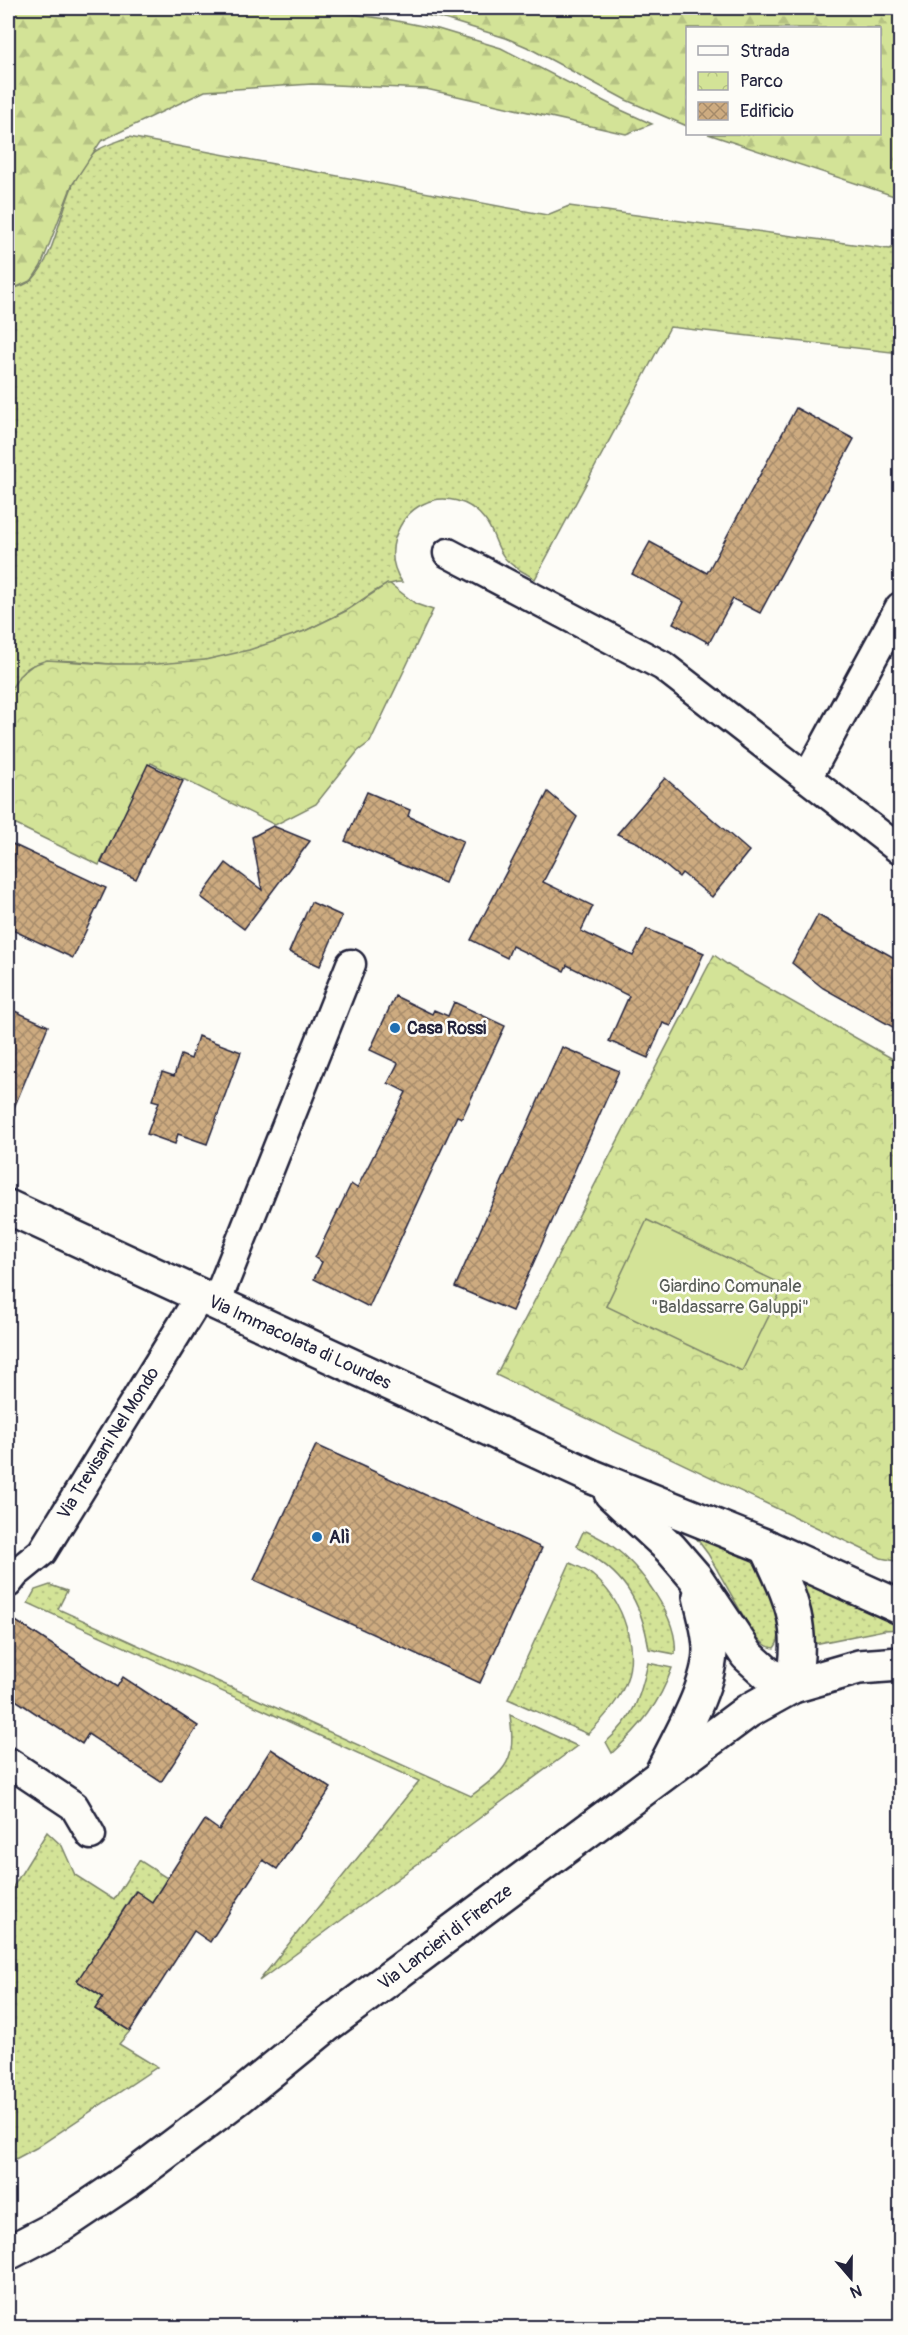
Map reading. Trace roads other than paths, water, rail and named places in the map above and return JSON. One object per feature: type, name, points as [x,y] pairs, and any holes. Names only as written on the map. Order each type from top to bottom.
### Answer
[{"type":"street","points":[[448,553],[663,666],[900,850]]},
{"type":"street","points":[[807,778],[900,607]]},
{"type":"street","name":"Via Trevisani Nel Mondo","points":[[8,1583],[15,1574],[42,1552],[208,1299],[351,964]]},
{"type":"street","name":"Via Immacolata di Lourdes","points":[[8,1207],[593,1477],[767,1547],[900,1607]]},
{"type":"street","name":"Via Immacolata di Lourdes","points":[[593,1477],[639,1517],[695,1577],[747,1655],[768,1674],[793,1686]]},
{"type":"street","points":[[767,1547],[784,1582],[798,1624],[799,1657],[793,1686]]},
{"type":"street","name":"Via Immacolata di Lourdes","points":[[661,1775],[694,1706],[709,1666],[710,1649],[706,1622],[695,1577]]},
{"type":"street","name":"Via Lancieri di Firenze","points":[[8,2253],[60,2226],[130,2179],[240,2097],[337,2018],[733,1721],[793,1686],[859,1667],[900,1664]]},
{"type":"street","points":[[8,1762],[74,1806],[90,1835]]},
{"type":"place","name":"Casa Rossi","points":[[395,1028]]},
{"type":"place","name":"Alì","points":[[317,1537]]},
{"type":"park label","name":"Giardino Comunale \"Baldassarre Galuppi\"","points":[[730,1296]]}]
